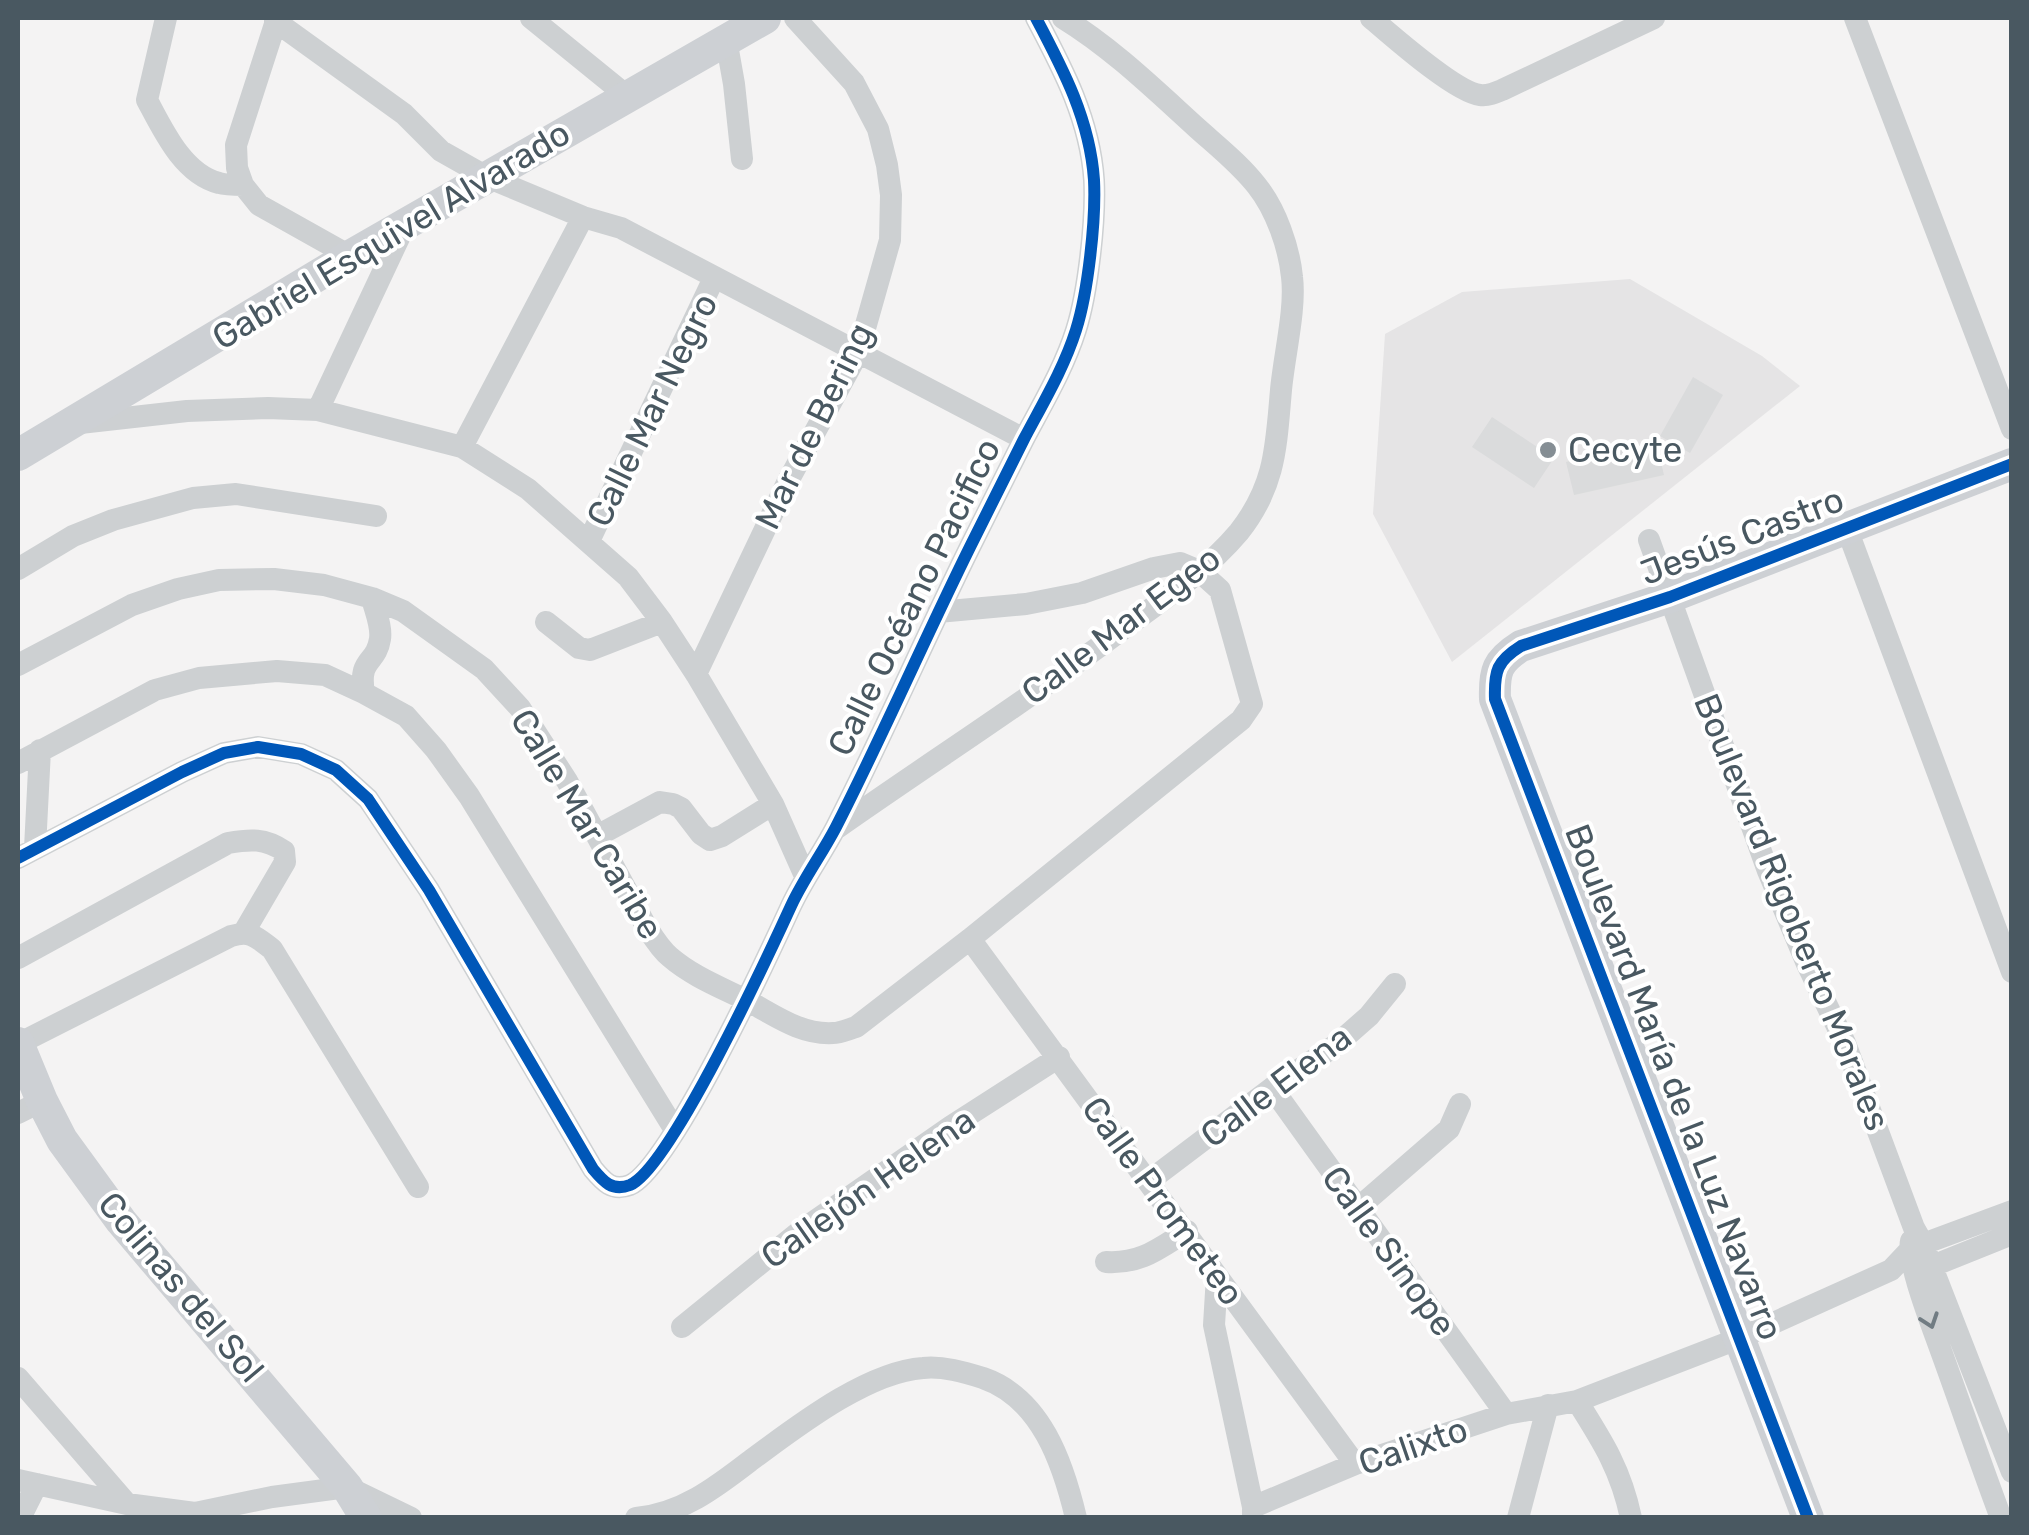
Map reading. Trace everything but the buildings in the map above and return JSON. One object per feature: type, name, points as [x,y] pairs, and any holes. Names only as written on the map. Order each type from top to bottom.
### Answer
[{"type":"street","points":[[166,18],[146,100],[167,137],[193,169],[216,182],[243,185]]},
{"type":"street","points":[[531,18],[628,96]]},
{"type":"street","name":"Gabriel Esquivel Alvarado","points":[[18,455],[350,256],[765,18]]},
{"type":"street","name":"Mar de Bering","points":[[696,674],[787,483],[858,353],[890,240],[888,165],[878,129],[854,84],[795,18]]},
{"type":"street","name":"Calle Océano Pacifico","points":[[26,853],[224,753],[258,748],[300,754],[336,770],[368,799],[429,890],[592,1169],[605,1183],[617,1188],[646,1175],[747,1000],[805,876],[834,829],[1055,382],[1077,327],[1090,258],[1094,184],[1090,144],[1078,106],[1036,18]]},
{"type":"street","name":"Calle Mar Egeo","points":[[834,829],[1083,660],[1199,570],[1236,534],[1260,503],[1269,479],[1276,450],[1293,278],[1274,214],[1258,186],[1180,112],[1096,39],[1062,18]]},
{"type":"street","points":[[1370,18],[1460,87],[1482,95],[1502,90],[1654,18]]},
{"type":"street","points":[[1855,18],[2012,429]]},
{"type":"street","points":[[350,256],[259,205],[243,185],[237,168],[236,145],[276,19],[404,114],[441,150],[487,177],[583,217],[621,228],[1024,439]]},
{"type":"street","points":[[726,38],[742,159]]},
{"type":"street","points":[[462,447],[583,217]]},
{"type":"street","points":[[318,410],[405,225]]},
{"type":"street","name":"Calle Mar Negro","points":[[589,542],[714,278]]},
{"type":"street","points":[[72,424],[187,411],[318,410],[462,447],[528,489],[628,577],[696,674],[773,804],[805,876]]},
{"type":"street","name":"Jesús Castro","points":[[1498,666],[1521,646],[1670,597],[2012,464]]},
{"type":"street","points":[[18,569],[72,536],[113,520],[194,498],[236,494],[376,516]]},
{"type":"street","points":[[1847,529],[2012,972]]},
{"type":"street","name":"Boulevard Rigoberto Morales","points":[[1649,540],[1768,871],[1845,1042],[1918,1252],[2012,1472]]},
{"type":"street","points":[[938,612],[1026,604],[1082,593],[1180,563],[1199,570]]},
{"type":"street","name":"Calle Mar Caribe","points":[[18,665],[132,605],[219,580],[274,579],[324,584],[403,611],[484,669],[520,708],[567,781],[658,944],[671,958],[785,1023],[833,1033],[856,1027],[1240,720],[1252,704],[1220,590],[1199,570]]},
{"type":"street","points":[[364,692],[364,665],[381,636],[372,598]]},
{"type":"street","points":[[546,622],[579,648],[590,650],[662,622]]},
{"type":"street","name":"Boulevard María de la Luz Navarro","points":[[1498,666],[1494,699],[1808,1518]]},
{"type":"street","points":[[18,762],[155,690],[198,678],[278,671],[325,675],[364,692],[406,716],[470,796],[675,1130]]},
{"type":"street","points":[[26,853],[40,750]]},
{"type":"street","points":[[597,836],[660,802],[680,808],[710,840],[773,804]]},
{"type":"street","points":[[18,958],[228,843],[252,839],[272,842],[284,851],[285,862],[244,932]]},
{"type":"street","points":[[18,1044],[231,936],[244,932],[256,936],[272,949],[418,1187]]},
{"type":"street","name":"Calle Prometeo","points":[[970,939],[1356,1464]]},
{"type":"street","name":"Calle Elena","points":[[1150,1181],[1347,1036],[1370,1016],[1395,984]]},
{"type":"street","name":"Colinas del Sol","points":[[18,1044],[30,1107],[62,1140],[121,1221],[346,1487],[366,1518]]},
{"type":"street","name":"Callejón Helena","points":[[682,1327],[799,1232],[1058,1057]]},
{"type":"street","name":"Calle Sinope","points":[[1272,1088],[1506,1414]]},
{"type":"street","points":[[1358,1208],[1449,1128],[1460,1104]]},
{"type":"street","points":[[1918,1252],[2012,1210]]},
{"type":"street","points":[[1106,1262],[1126,1263],[1144,1257],[1187,1231]]},
{"type":"street","points":[[1918,1252],[2012,1234]]},
{"type":"street","name":"Boulevard Rigoberto Morales","points":[[1918,1252],[1961,1412],[2001,1518]]},
{"type":"street","name":"Calixto","points":[[1253,1512],[1356,1464],[1506,1414],[1577,1401],[1740,1338],[1892,1270],[1918,1252]]},
{"type":"street","points":[[1217,1276],[1214,1325],[1253,1512]]},
{"type":"street","points":[[636,1518],[670,1511],[708,1493],[810,1416],[890,1375],[924,1368],[960,1370],[995,1382],[1028,1406],[1050,1442],[1070,1490],[1076,1518]]},
{"type":"street","points":[[18,1378],[127,1504]]},
{"type":"street","points":[[1577,1401],[1615,1463],[1631,1518]]},
{"type":"street","points":[[1518,1518],[1548,1406]]},
{"type":"street","points":[[20,1518],[27,1482],[194,1515],[272,1497],[346,1487],[411,1518]]},
{"type":"shaded area","name":"Cecyte","points":[[1630,279],[1762,356],[1800,386],[1452,662],[1373,514],[1385,334],[1462,292]]},
{"type":"cycle path","points":[[18,858],[224,753],[258,747],[301,754],[336,770],[368,799],[429,890],[593,1169],[613,1186],[630,1185],[648,1170],[669,1141],[717,1057],[796,896],[831,837],[1071,344],[1087,276],[1094,180],[1081,116],[1036,18]]},
{"type":"cycle path","points":[[1808,1518],[1495,699],[1496,674],[1502,662],[1521,646],[1670,597],[2012,464]]},
{"type":"place","name":"Cecyte","points":[[1548,450]]}]
